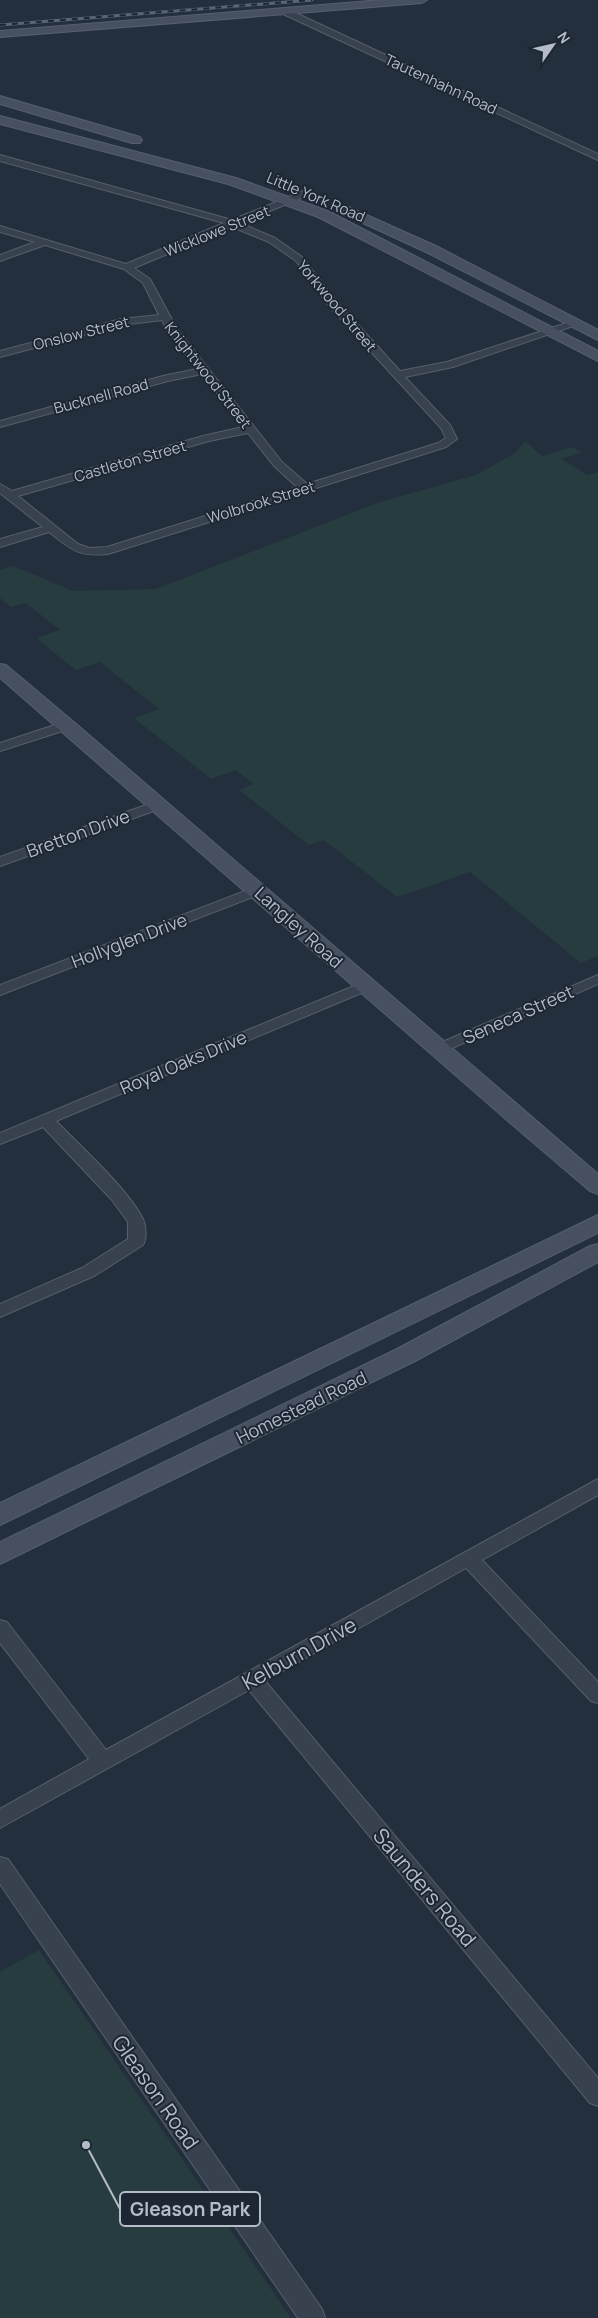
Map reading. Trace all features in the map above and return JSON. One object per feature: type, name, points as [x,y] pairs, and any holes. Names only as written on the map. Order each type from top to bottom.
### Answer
[{"type":"main road","points":[[0,34],[422,0]]},
{"type":"main road","points":[[0,100],[150,144]]},
{"type":"main road","name":"Little York Road","points":[[0,120],[204,173],[291,201],[323,214],[598,357]]},
{"type":"main road","name":"Little York Road","points":[[197,158],[253,175]]},
{"type":"main road","name":"Little York Road","points":[[289,187],[400,234],[598,336]]},
{"type":"main road","points":[[375,241],[400,234]]},
{"type":"main road","points":[[437,273],[464,266]]},
{"type":"main road","name":"Langley Road","points":[[0,669],[258,890],[438,1049],[598,1186]]},
{"type":"main road","name":"Homestead Road","points":[[0,1515],[598,1223]]},
{"type":"main road","name":"Homestead Road","points":[[0,1554],[406,1356],[598,1252]]},
{"type":"main road","points":[[382,1329],[406,1356]]},
{"type":"main road","points":[[220,1408],[246,1434]]},
{"type":"street","name":"Tautenhahn Road","points":[[284,11],[598,158]]},
{"type":"street","points":[[580,149],[598,144]]},
{"type":"street","name":"Yorkwood Street","points":[[0,158],[235,224],[272,240],[299,259],[316,279],[333,304],[446,427],[452,439],[432,448]]},
{"type":"street","name":"Wicklowe Street","points":[[127,267],[291,201],[306,193]]},
{"type":"street","name":"Knightwood Street","points":[[0,230],[127,267],[147,281],[164,317],[203,371],[278,464],[305,488]]},
{"type":"street","points":[[0,258],[45,242]]},
{"type":"street","name":"Onslow Street","points":[[0,354],[121,322],[164,317]]},
{"type":"street","points":[[397,375],[449,365],[574,324]]},
{"type":"street","name":"Bucknell Road","points":[[0,424],[166,378],[203,371]]},
{"type":"street","name":"Castleton Street","points":[[10,495],[207,438],[250,429]]},
{"type":"street","name":"Wolbrook Street","points":[[51,528],[74,546],[88,552],[108,550],[432,448]]},
{"type":"street","points":[[0,487],[51,528]]},
{"type":"street","points":[[0,544],[51,528]]},
{"type":"street","points":[[0,747],[67,725]]},
{"type":"street","name":"Bretton Drive","points":[[0,862],[157,805]]},
{"type":"street","name":"Hollyglen Drive","points":[[0,990],[258,890]]},
{"type":"street","name":"Seneca Street","points":[[438,1049],[598,979]]},
{"type":"street","name":"Royal Oaks Drive","points":[[0,1139],[366,986]]},
{"type":"street","points":[[0,1311],[88,1272],[137,1241],[136,1221],[122,1202],[46,1120]]},
{"type":"street","name":"Kelburn Drive","points":[[0,1819],[598,1486]]},
{"type":"street","points":[[469,1558],[598,1695]]},
{"type":"street","points":[[0,1628],[103,1761]]},
{"type":"street","name":"Saunders Road","points":[[252,1679],[598,2095]]},
{"type":"street","name":"Gleason Road","points":[[0,1866],[313,2318]]},
{"type":"green space","points":[[525,441],[542,456],[573,447],[582,452],[562,459],[587,475],[598,472],[598,956],[581,963],[470,872],[397,897],[324,840],[309,845],[239,790],[253,784],[236,770],[211,779],[134,718],[159,709],[100,662],[76,670],[36,638],[60,630],[26,603],[11,607],[0,598],[0,570],[13,566],[73,591],[156,589],[380,502],[476,475],[515,453]]},
{"type":"green space","points":[[39,1950],[291,2318],[0,2318],[0,1972]]},
{"type":"railway","points":[[0,25],[312,0]]},
{"type":"place","name":"Gleason Park","points":[[86,2145]]}]
